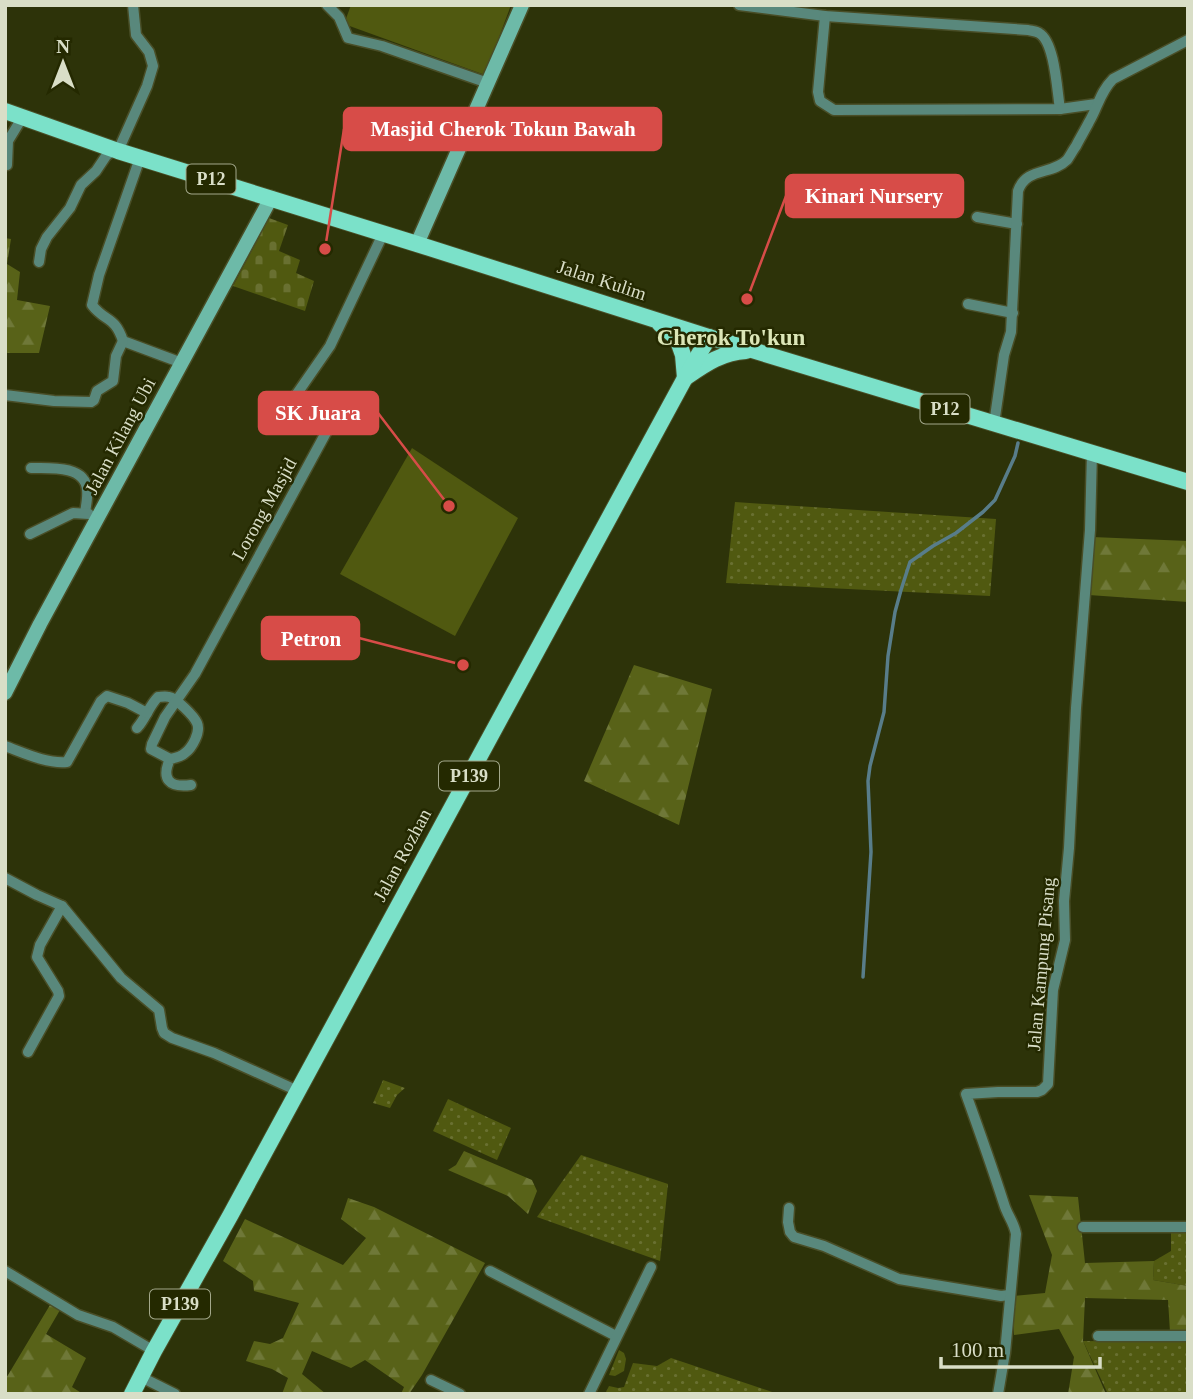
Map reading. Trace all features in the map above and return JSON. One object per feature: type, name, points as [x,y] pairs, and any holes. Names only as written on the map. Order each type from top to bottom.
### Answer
[{"type":"main road","name":"Jalan Kulim","points":[[5,111],[140,158],[709,337],[1188,482]]},
{"type":"main road","points":[[656,320],[677,338],[683,355],[685,378],[714,358],[735,352],[756,351]]},
{"type":"main road","name":"Jalan Rozhan","points":[[132,1394],[709,337]]},
{"type":"street","points":[[39,262],[47,237],[69,208],[81,185],[96,171],[106,156],[116,150],[147,86],[153,66],[149,52],[136,35],[133,5]]},
{"type":"street","points":[[327,5],[339,17],[348,38],[382,46],[488,83]]},
{"type":"street","points":[[417,243],[522,5]]},
{"type":"street","points":[[739,5],[825,16],[1028,30],[1039,33],[1046,40],[1051,53],[1060,109]]},
{"type":"street","points":[[825,16],[818,92],[820,101],[834,110],[1060,109],[1096,104]]},
{"type":"street","points":[[994,424],[1004,355],[1011,332],[1018,191],[1021,184],[1027,178],[1068,159],[1091,119],[1096,104],[1113,79],[1188,40]]},
{"type":"street","points":[[8,165],[8,141],[22,118]]},
{"type":"street","points":[[5,395],[54,401],[91,401],[97,391],[113,381],[116,356],[123,341],[119,328],[92,305],[99,275],[140,158]]},
{"type":"street","name":"Jalan Kilang Ubi","points":[[7,687],[92,514],[182,363],[271,198]]},
{"type":"street","points":[[977,217],[1017,224]]},
{"type":"street","name":"Lorong Masjid","points":[[177,701],[328,429],[327,419],[298,403],[296,395],[330,346],[383,234]]},
{"type":"street","points":[[968,304],[1013,313]]},
{"type":"street","points":[[123,341],[182,363]]},
{"type":"street","name":"Jalan Kampung Pisang","points":[[998,1394],[1016,1243],[1014,1225],[1006,1212],[965,1094],[1037,1092],[1048,1084],[1053,990],[1065,940],[1064,901],[1090,530],[1092,452]]},
{"type":"street","points":[[30,534],[73,513],[92,514],[84,479],[72,471],[31,468]]},
{"type":"street","points":[[5,746],[64,763],[101,701],[107,696],[147,713]]},
{"type":"street","points":[[137,728],[158,696],[169,696],[177,701],[197,724],[198,729],[192,745],[183,755],[170,759],[151,749],[165,717],[177,701]]},
{"type":"street","points":[[170,759],[165,770],[166,778],[180,786],[191,785]]},
{"type":"street","points":[[5,878],[62,906],[121,978],[159,1010],[164,1033],[298,1091]]},
{"type":"street","points":[[28,1052],[59,996],[37,957],[40,945],[62,906]]},
{"type":"street","points":[[789,1208],[788,1222],[794,1237],[824,1246],[899,1279],[1001,1296],[1009,1295]]},
{"type":"street","points":[[1083,1227],[1188,1227]]},
{"type":"street","points":[[589,1394],[651,1266]]},
{"type":"street","points":[[5,1270],[78,1315],[113,1327],[154,1351]]},
{"type":"street","points":[[490,1271],[616,1336]]},
{"type":"street","points":[[1098,1336],[1188,1336]]},
{"type":"street","points":[[141,1377],[170,1392]]},
{"type":"street","points":[[430,1380],[460,1394]]},
{"type":"green space","points":[[351,5],[511,5],[485,75],[344,24]]},
{"type":"green space","points":[[269,218],[288,225],[279,251],[300,260],[296,273],[314,281],[305,311],[233,286]]},
{"type":"green space","points":[[5,238],[11,239],[7,264],[20,272],[17,300],[50,306],[39,353],[5,353]]},
{"type":"green space","points":[[412,448],[518,518],[455,636],[340,574]]},
{"type":"green space","points":[[735,502],[996,519],[990,596],[726,583]]},
{"type":"green space","points":[[1092,537],[1188,541],[1188,602],[1089,595]]},
{"type":"green space","points":[[634,665],[712,689],[679,825],[584,781]]},
{"type":"green space","points":[[383,1080],[405,1088],[397,1095],[390,1108],[373,1103]]},
{"type":"green space","points":[[448,1099],[511,1128],[497,1160],[433,1131]]},
{"type":"green space","points":[[464,1151],[532,1180],[537,1191],[528,1214],[508,1196],[448,1170],[456,1165]]},
{"type":"green space","points":[[581,1155],[668,1184],[660,1261],[537,1217]]},
{"type":"green space","points":[[1029,1195],[1078,1197],[1085,1263],[1154,1261],[1153,1280],[1188,1286],[1187,1332],[1170,1332],[1168,1300],[1085,1298],[1083,1341],[1106,1394],[1068,1394],[1074,1357],[1059,1329],[1014,1335],[1012,1296],[1045,1293],[1052,1255]]},
{"type":"green space","points":[[348,1198],[374,1207],[485,1263],[409,1394],[401,1394],[404,1387],[365,1360],[351,1368],[312,1351],[302,1374],[326,1394],[282,1394],[288,1378],[272,1369],[246,1361],[254,1341],[270,1344],[283,1338],[299,1303],[254,1291],[253,1281],[223,1261],[245,1219],[343,1265],[366,1238],[341,1219]]},
{"type":"green space","points":[[1171,1232],[1188,1232],[1188,1286],[1153,1280],[1154,1261],[1171,1251]]},
{"type":"green space","points":[[50,1305],[60,1310],[46,1334],[86,1358],[72,1387],[83,1394],[5,1394],[5,1380]]},
{"type":"green space","points":[[1083,1341],[1188,1342],[1188,1394],[1107,1392]]},
{"type":"green space","points":[[619,1350],[624,1353],[626,1359],[624,1371],[615,1376],[609,1375]]},
{"type":"green space","points":[[671,1358],[778,1394],[605,1394],[609,1386],[624,1387],[633,1363],[657,1366]]},
{"type":"waterway","points":[[863,977],[871,852],[868,781],[884,712],[888,656],[901,590],[910,562],[956,533],[995,500],[1018,443]]},
{"type":"place","name":"Masjid Cherok Tokun Bawah","points":[[325,249]]},
{"type":"place","name":"Kinari Nursery","points":[[747,299]]},
{"type":"place","name":"SK Juara","points":[[449,506]]},
{"type":"place","name":"Petron","points":[[463,665]]},
{"type":"district","name":"Cherok To'kun","points":[[731,337]]}]
